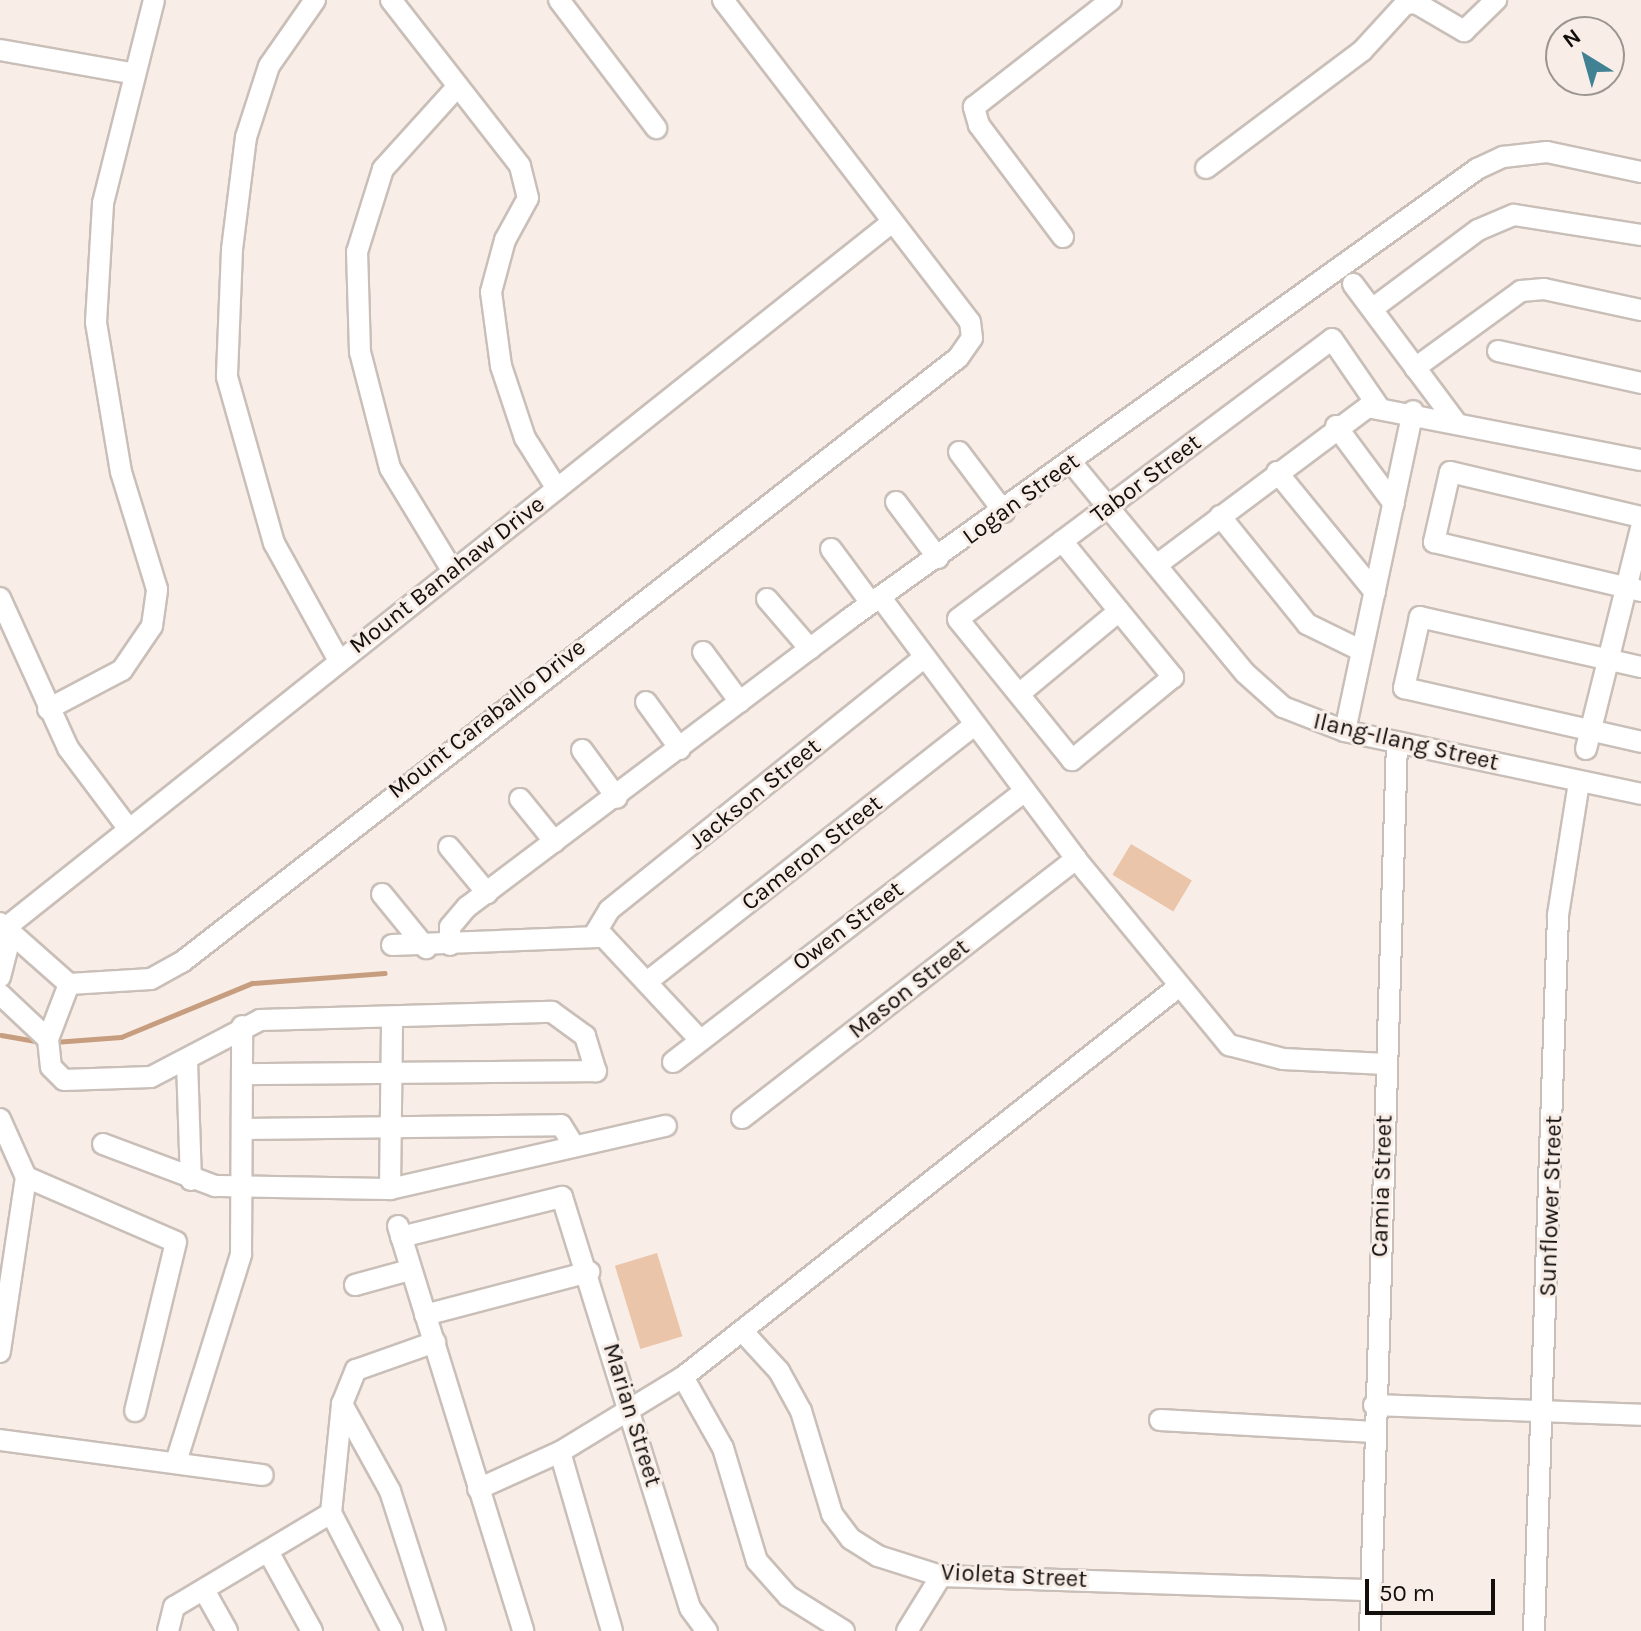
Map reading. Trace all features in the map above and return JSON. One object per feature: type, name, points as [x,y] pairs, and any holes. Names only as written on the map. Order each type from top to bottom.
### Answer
[{"type":"street","points":[[48,709],[122,670],[152,626],[157,589],[121,472],[96,322],[103,203],[131,73],[154,0]]},
{"type":"street","points":[[315,0],[269,66],[246,137],[232,250],[227,377],[274,543],[338,659]]},
{"type":"street","points":[[391,0],[520,166],[528,198],[505,240],[491,292],[501,366],[525,438],[557,489]]},
{"type":"street","points":[[559,0],[656,128]]},
{"type":"street","points":[[723,0],[891,223]]},
{"type":"street","points":[[1063,237],[979,125],[974,107],[1111,0]]},
{"type":"street","points":[[1206,168],[1362,51],[1405,4],[1416,3],[1464,31],[1496,0]]},
{"type":"street","points":[[0,50],[131,73]]},
{"type":"street","points":[[452,570],[390,468],[360,352],[357,252],[383,169],[457,87]]},
{"type":"street","name":"Logan Street","points":[[450,945],[450,927],[487,893],[876,600],[1004,512],[1477,169],[1503,157],[1547,152],[1641,172]]},
{"type":"street","points":[[1372,309],[1478,230],[1514,215],[1641,235]]},
{"type":"street","name":"Mount Banahaw Drive","points":[[5,930],[338,659],[891,223]]},
{"type":"street","name":"Mount Caraballo Drive","points":[[69,984],[151,979],[182,962],[958,358],[972,338],[970,322],[891,223]]},
{"type":"street","points":[[1353,284],[1455,421]]},
{"type":"street","points":[[1415,368],[1521,291],[1544,289],[1641,310]]},
{"type":"street","name":"Tabor Street","points":[[1019,694],[958,619],[1332,339],[1378,406]]},
{"type":"street","points":[[1498,351],[1641,383]]},
{"type":"street","points":[[1158,564],[1336,426],[1378,406],[1641,460]]},
{"type":"street","points":[[1345,731],[1413,411]]},
{"type":"street","points":[[1336,426],[1394,504]]},
{"type":"street","points":[[959,452],[1004,512]]},
{"type":"street","name":"Ilang-Ilang Street","points":[[1071,462],[1257,686],[1299,716],[1345,731],[1641,794]]},
{"type":"street","points":[[1277,472],[1375,592]]},
{"type":"street","points":[[1634,590],[1434,542],[1450,472],[1641,517]]},
{"type":"street","points":[[896,502],[938,558]]},
{"type":"street","points":[[1220,516],[1307,624],[1362,651]]},
{"type":"street","points":[[1589,740],[1609,660],[1634,590],[1641,529]]},
{"type":"street","points":[[1062,541],[1173,677],[1072,760],[1019,694],[1119,611]]},
{"type":"street","points":[[831,549],[924,658],[1076,859],[1178,987],[1243,1052],[1386,1064]]},
{"type":"street","points":[[0,598],[48,709],[128,828]]},
{"type":"street","points":[[767,599],[810,649]]},
{"type":"street","points":[[1641,667],[1420,617],[1404,688],[1589,740],[1641,742]]},
{"type":"street","points":[[703,652],[740,702]]},
{"type":"street","name":"Jackson Street","points":[[593,937],[609,910],[924,658]]},
{"type":"street","points":[[646,702],[680,749]]},
{"type":"street","name":"Cameron Street","points":[[648,981],[975,725]]},
{"type":"street","name":"Camia Street","points":[[1370,1631],[1374,1405],[1397,742]]},
{"type":"street","points":[[582,750],[617,798]]},
{"type":"street","name":"Sunflower Street","points":[[1534,1631],[1544,1411],[1558,915],[1579,782]]},
{"type":"street","name":"Owen Street","points":[[673,1062],[1025,791]]},
{"type":"street","points":[[520,799],[555,842]]},
{"type":"street","points":[[449,847],[487,893]]},
{"type":"street","name":"Mason Street","points":[[742,1118],[1076,859]]},
{"type":"street","points":[[382,894],[426,948]]},
{"type":"street","points":[[5,930],[69,984],[48,1039],[51,1067],[64,1080],[151,1077],[187,1061],[242,1026],[552,1012],[585,1036],[596,1071],[246,1074]]},
{"type":"street","points":[[0,977],[5,930]]},
{"type":"street","points":[[392,945],[426,948],[593,937],[618,947],[699,1039]]},
{"type":"street","points":[[478,1489],[560,1452],[631,1412],[683,1377],[744,1333],[1178,987]]},
{"type":"street","points":[[0,994],[48,1039]]},
{"type":"street","points":[[390,1189],[392,1020]]},
{"type":"street","points":[[176,1462],[241,1254],[246,1074],[242,1026]]},
{"type":"street","points":[[187,1061],[191,1180]]},
{"type":"street","points":[[0,1119],[26,1177],[0,1352]]},
{"type":"street","points":[[244,1129],[561,1125],[574,1146]]},
{"type":"street","points":[[103,1144],[191,1180],[243,1187],[390,1189],[666,1126]]},
{"type":"street","points":[[26,1177],[176,1242],[135,1411]]},
{"type":"street","name":"Marian Street","points":[[409,1270],[399,1231],[562,1197],[589,1272],[690,1608],[707,1631]]},
{"type":"street","points":[[355,1285],[409,1270],[435,1342],[523,1631]]},
{"type":"street","points":[[425,1315],[589,1272]]},
{"type":"street","name":"Violeta Street","points":[[744,1333],[779,1371],[801,1411],[832,1514],[851,1539],[941,1576],[1372,1590]]},
{"type":"street","points":[[392,1631],[331,1513],[342,1404],[356,1370],[435,1342]]},
{"type":"street","points":[[683,1377],[723,1448],[757,1561],[788,1596],[844,1631]]},
{"type":"street","points":[[342,1404],[390,1491],[435,1631]]},
{"type":"street","points":[[1374,1405],[1641,1415]]},
{"type":"street","points":[[1160,1420],[1374,1432]]},
{"type":"street","points":[[0,1440],[263,1475]]},
{"type":"street","points":[[560,1452],[612,1631]]},
{"type":"street","points":[[168,1631],[174,1607],[270,1555],[331,1513]]},
{"type":"street","points":[[270,1555],[312,1631]]},
{"type":"street","points":[[907,1631],[941,1576]]},
{"type":"street","points":[[204,1590],[227,1631]]},
{"type":"shaded area","points":[[1131,844],[1192,881],[1173,911],[1112,875]]},
{"type":"shaded area","points":[[657,1253],[682,1336],[640,1349],[615,1266]]},
{"type":"waterway","points":[[54,1042],[121,1037],[252,983],[385,973]]},
{"type":"waterway","points":[[1,1035],[39,1042]]}]
